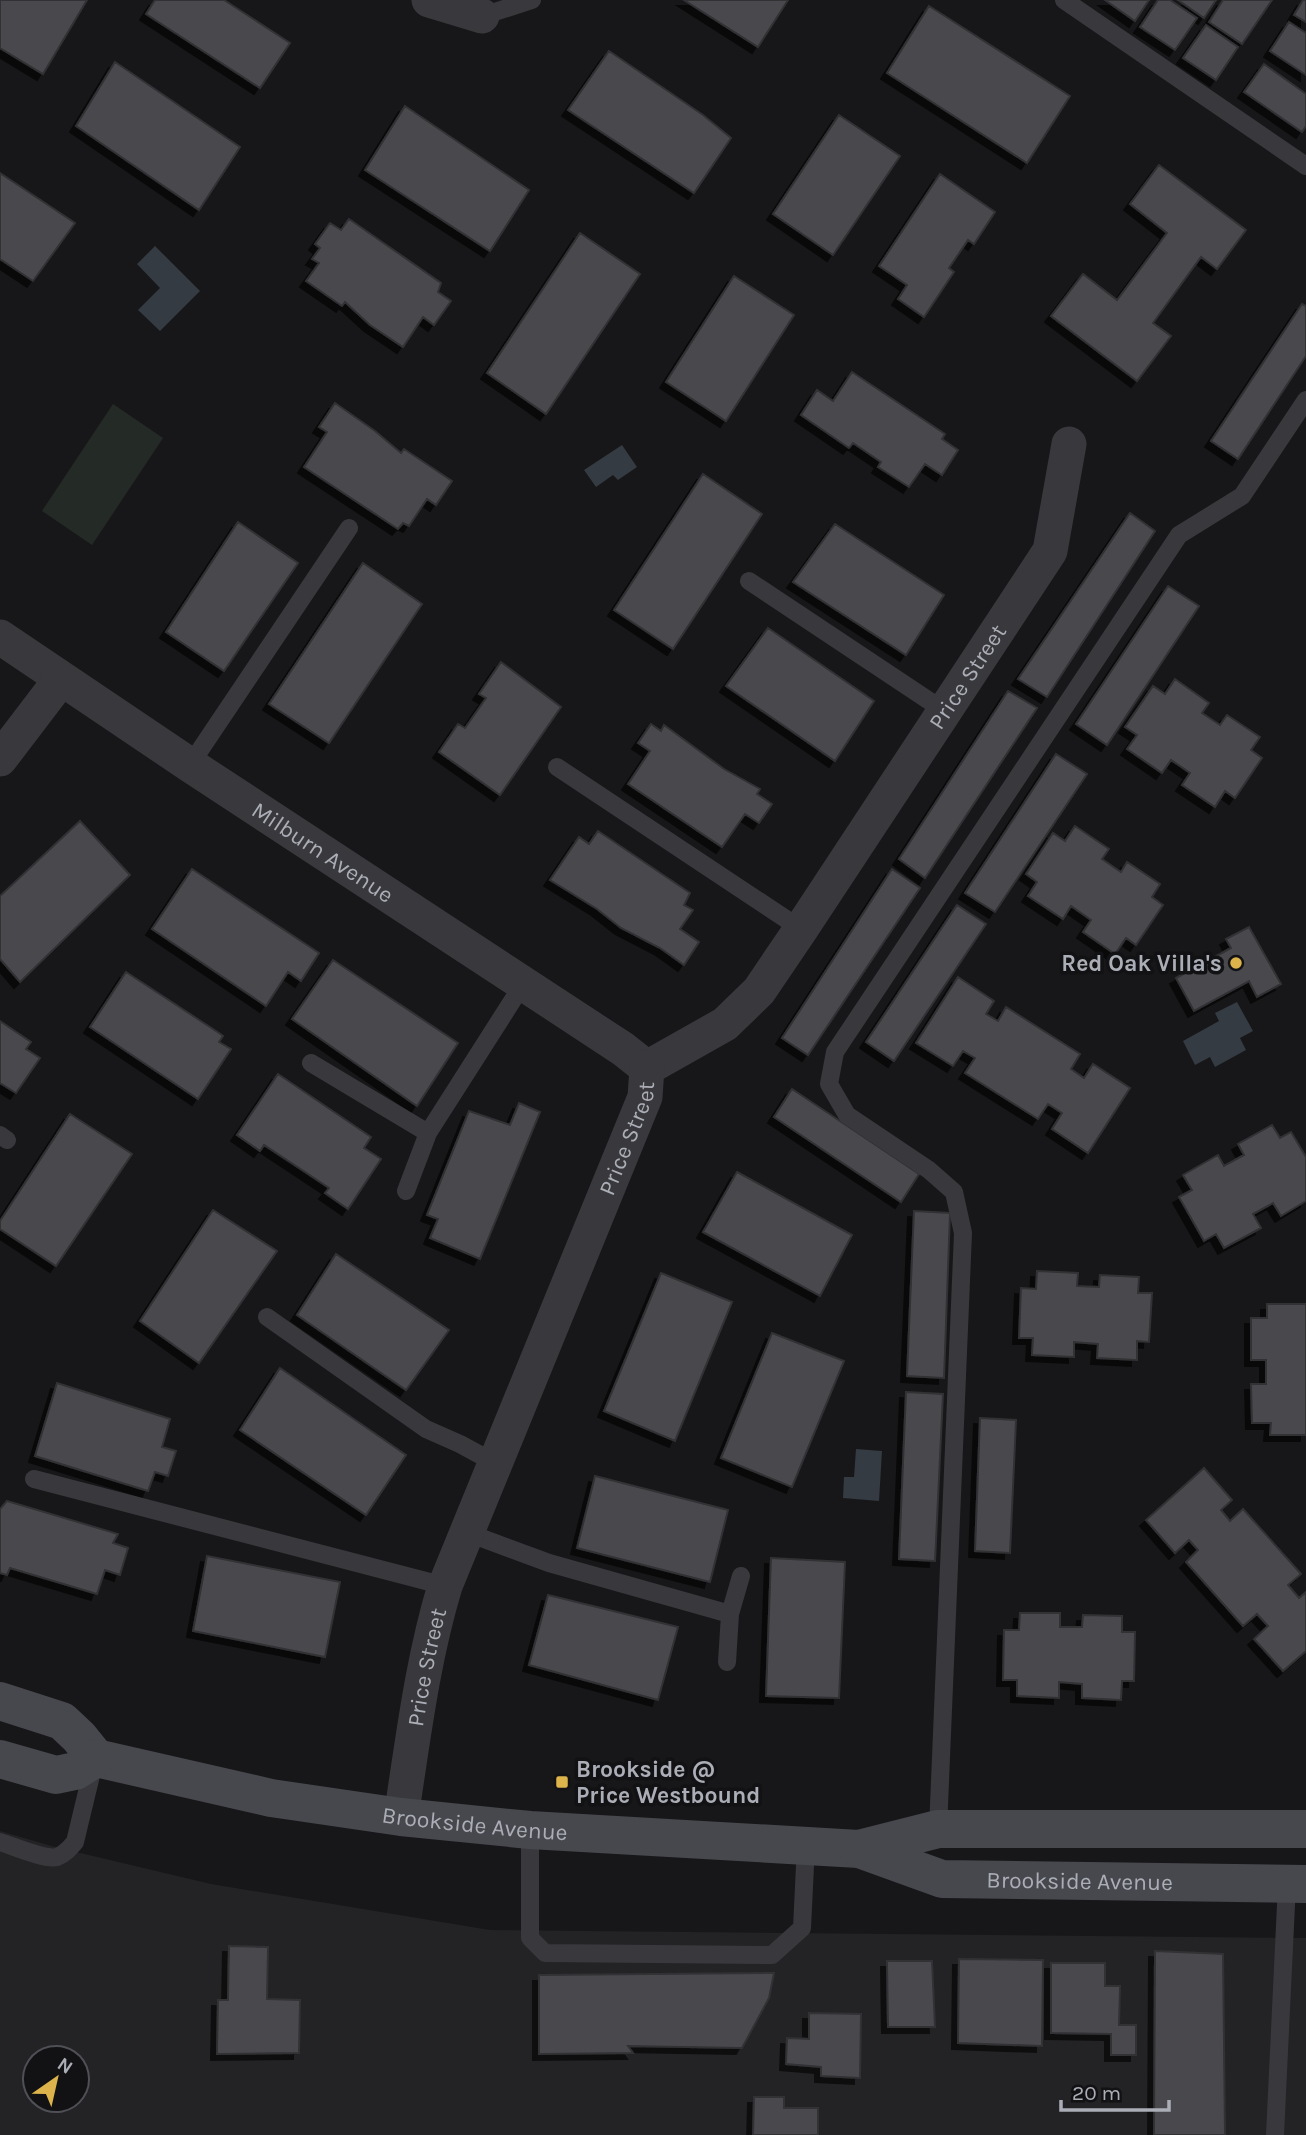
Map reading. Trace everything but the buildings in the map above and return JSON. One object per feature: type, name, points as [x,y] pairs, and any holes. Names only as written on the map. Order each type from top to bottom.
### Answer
[{"type":"main road","points":[[0,1701],[62,1721],[96,1758],[75,1771],[56,1775],[0,1759]]},
{"type":"main road","name":"Brookside Avenue","points":[[96,1758],[271,1798],[401,1817],[530,1830],[859,1849],[942,1879],[1296,1884]]},
{"type":"main road","name":"Brookside Avenue","points":[[859,1849],[937,1829],[1306,1829]]},
{"type":"street","points":[[429,0],[482,16]]},
{"type":"street","name":"Price Street","points":[[401,1817],[424,1667],[445,1587],[645,1097],[647,1068],[725,1024],[759,991],[801,929],[1050,551],[1069,444]]},
{"type":"street","name":"Milburn Avenue","points":[[0,637],[623,1049],[647,1068]]},
{"type":"street","points":[[0,759],[61,679]]},
{"type":"lane","points":[[482,16],[532,0]]},
{"type":"lane","points":[[1064,0],[1306,166]]},
{"type":"lane","points":[[937,1829],[963,1233],[954,1192],[929,1170],[847,1115],[829,1084],[835,1052],[1179,535],[1242,496],[1306,400]]},
{"type":"lane","points":[[190,765],[349,528]]},
{"type":"lane","points":[[749,581],[946,712]]},
{"type":"lane","points":[[557,767],[801,929]]},
{"type":"lane","points":[[406,1191],[428,1133],[523,984]]},
{"type":"lane","points":[[311,1063],[428,1133]]},
{"type":"lane","points":[[267,1317],[426,1429],[495,1463]]},
{"type":"lane","points":[[34,1479],[445,1587]]},
{"type":"lane","points":[[468,1533],[549,1563],[730,1614]]},
{"type":"lane","points":[[727,1662],[730,1614],[741,1576]]},
{"type":"lane","points":[[0,1842],[50,1857],[59,1856],[68,1850],[75,1842],[96,1758]]},
{"type":"lane","points":[[530,1830],[530,1938],[545,1953],[772,1955],[802,1928],[806,1845]]},
{"type":"lane","points":[[1275,2135],[1296,1884]]},
{"type":"shaded area","points":[[155,246],[200,291],[160,331],[138,310],[160,288],[137,264]]},
{"type":"shaded area","points":[[113,404],[163,438],[92,545],[42,511]]},
{"type":"shaded area","points":[[622,445],[637,467],[618,480],[613,475],[596,487],[584,470]]},
{"type":"shaded area","points":[[1237,1002],[1253,1031],[1240,1038],[1246,1050],[1215,1067],[1210,1057],[1195,1065],[1183,1041],[1219,1021],[1215,1013]]},
{"type":"shaded area","points":[[856,1449],[882,1451],[879,1501],[843,1498],[844,1477],[854,1477]]},
{"type":"shaded area","points":[[0,1831],[55,1847],[211,1884],[490,1930],[1306,1938],[1306,2135],[0,2135]]},
{"type":"place","name":"Red Oak Villa's","points":[[1236,963]]},
{"type":"place","name":"Brookside @ Price Westbound","points":[[562,1782]]}]
